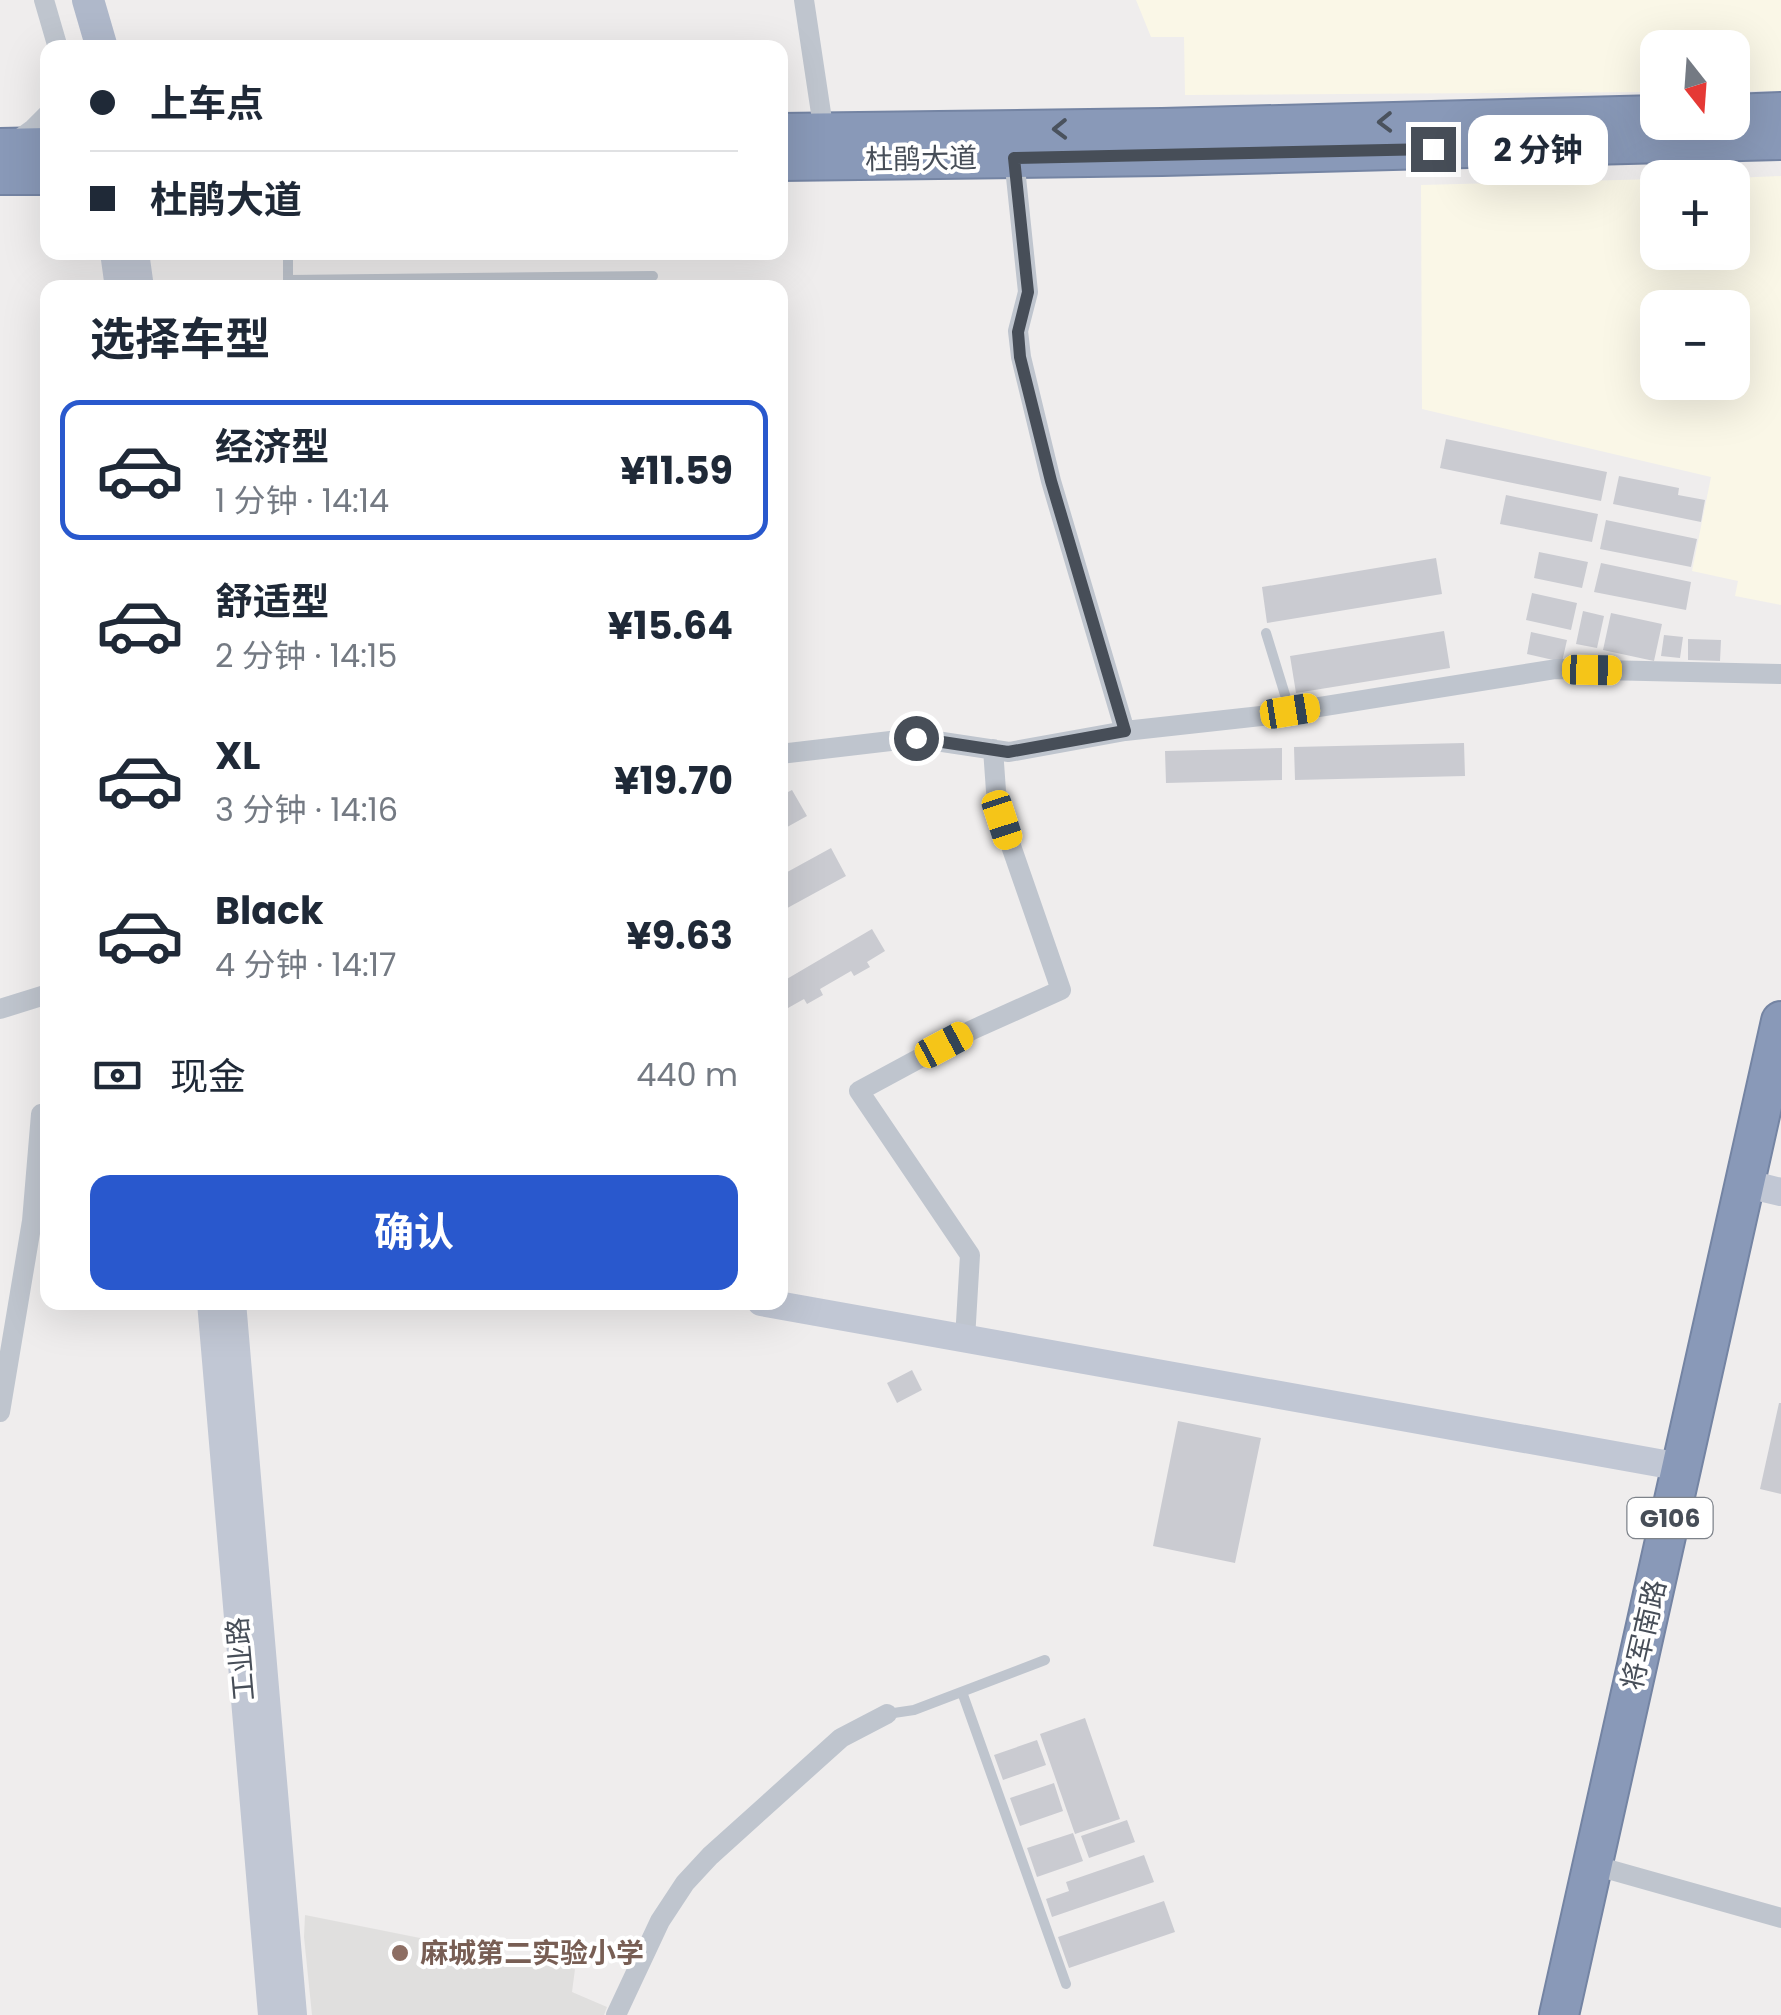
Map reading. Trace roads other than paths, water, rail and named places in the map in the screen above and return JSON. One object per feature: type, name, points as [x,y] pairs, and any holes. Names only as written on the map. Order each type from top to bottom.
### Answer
[{"type":"highway","points":[[1750,113],[1781,112]]},
{"type":"highway","name":"杜鹃大道","points":[[788,134],[1640,116]]},
{"type":"highway","name":"杜鹃大道","points":[[788,162],[1781,140]]},
{"type":"highway","points":[[2,157],[40,148]]},
{"type":"highway","points":[[2,157],[40,171]]},
{"type":"highway","name":"将军南路","points":[[1559,2015],[1781,1021]]},
{"type":"highway","name":"将军南路","points":[[1579,2015],[1772,1190],[1781,1111]]},
{"type":"main road","points":[[66,0],[78,40]]},
{"type":"main road","points":[[88,0],[100,40]]},
{"type":"main road","points":[[788,1307],[1681,1467]]},
{"type":"main road","name":"工业路","points":[[211,1310],[272,2015]]},
{"type":"main road","name":"工业路","points":[[233,1310],[293,2015]]},
{"type":"street","points":[[44,0],[56,40]]},
{"type":"street","points":[[804,0],[824,133]]},
{"type":"street","points":[[2,157],[40,122]]},
{"type":"street","points":[[1014,158],[1028,292],[1018,332],[1020,357],[1060,514],[1125,731]]},
{"type":"street","points":[[788,753],[916,738],[1008,752],[1125,731],[1290,711],[1556,669],[1781,674]]},
{"type":"street","points":[[964,1339],[970,1255],[859,1091],[972,1030],[1061,990],[1002,820],[993,750]]},
{"type":"street","points":[[0,1009],[40,996]]},
{"type":"street","points":[[0,1412],[5,1350],[32,1222],[40,1126]]},
{"type":"street","points":[[616,2015],[660,1921],[686,1882],[841,1738],[887,1714]]},
{"type":"street","points":[[1612,1870],[1781,1918]]},
{"type":"lane","points":[[605,280],[654,276]]},
{"type":"lane","points":[[1266,633],[1290,711]]},
{"type":"lane","points":[[887,1714],[914,1710],[1045,1660]]},
{"type":"lane","points":[[962,1692],[1066,1984]]},
{"type":"place","name":"麻城第二实验小学","points":[[400,1953]]}]
